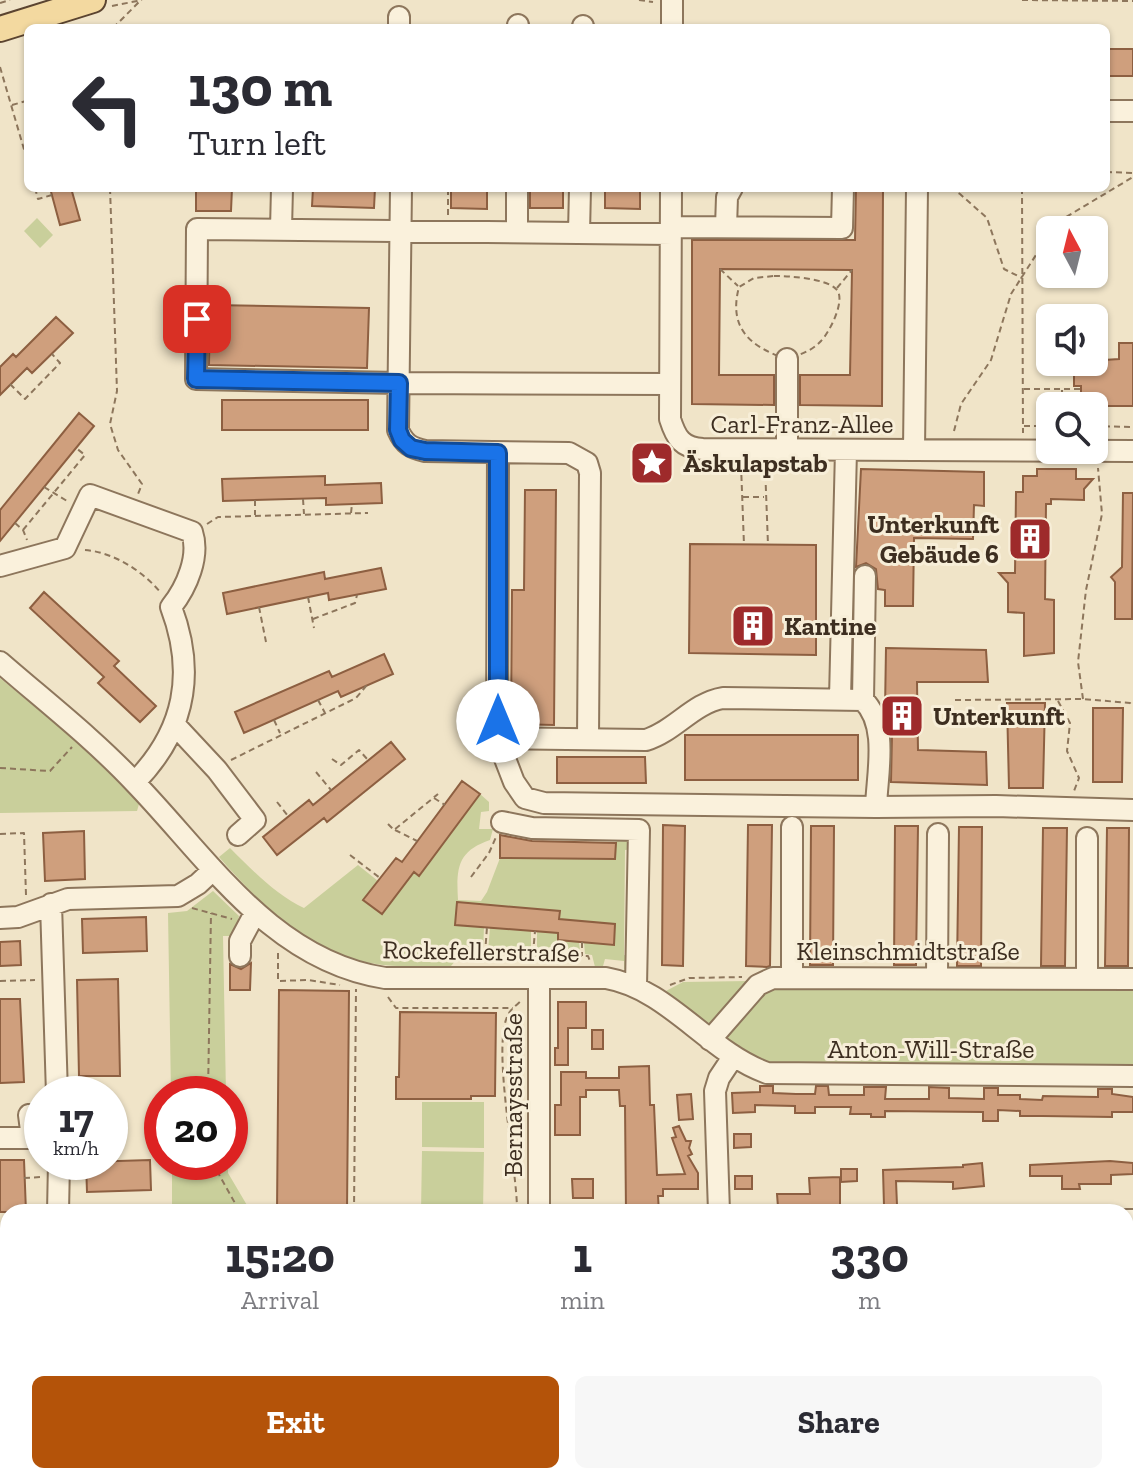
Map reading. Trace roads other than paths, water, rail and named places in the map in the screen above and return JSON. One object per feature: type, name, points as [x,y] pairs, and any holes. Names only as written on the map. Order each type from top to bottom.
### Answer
[{"type":"main road","points":[[0,29],[93,0]]},
{"type":"street","points":[[664,1],[671,24]]},
{"type":"street","points":[[1110,111],[1133,111]]},
{"type":"street","points":[[281,229],[282,192]]},
{"type":"street","points":[[401,192],[398,430],[402,440],[411,448],[425,451],[569,453],[587,463],[590,473],[588,738]]},
{"type":"street","points":[[517,192],[517,232]]},
{"type":"street","points":[[579,233],[580,192]]},
{"type":"street","name":"Carl-Franz-Allee","points":[[671,192],[670,419],[679,441],[686,446],[787,450],[1133,451]]},
{"type":"street","points":[[726,227],[730,192]]},
{"type":"street","points":[[670,384],[196,379],[197,229],[579,233],[726,227],[842,228],[843,192]]},
{"type":"street","points":[[914,450],[917,192]]},
{"type":"street","points":[[787,359],[787,450]]},
{"type":"street","points":[[840,698],[846,450]]},
{"type":"street","points":[[498,453],[497,738],[514,782],[525,798],[544,803],[1133,810]]},
{"type":"street","points":[[0,566],[65,548],[90,495],[192,532],[197,547],[194,560],[178,599],[171,607],[180,629],[184,662],[181,701],[175,725],[148,768],[135,782]]},
{"type":"street","points":[[863,700],[865,576]]},
{"type":"street","name":"Rockefellerstraße","points":[[0,662],[135,782],[251,918],[319,957],[360,974],[385,978],[539,982],[598,978],[623,981],[644,991],[733,1057]]},
{"type":"street","points":[[497,738],[646,740],[660,736],[709,700],[863,700],[873,710],[878,727],[876,807]]},
{"type":"street","points":[[175,725],[217,770],[255,820],[238,835]]},
{"type":"street","points":[[502,822],[532,828],[639,830],[644,991]]},
{"type":"street","points":[[792,827],[792,976]]},
{"type":"street","points":[[937,976],[938,834]]},
{"type":"street","points":[[1087,838],[1087,978]]},
{"type":"street","points":[[0,918],[18,917],[68,899],[178,896],[213,870]]},
{"type":"street","points":[[51,904],[56,1076]]},
{"type":"street","points":[[240,956],[240,941],[251,918]]},
{"type":"street","name":"Kleinschmidtstraße","points":[[710,1040],[758,985],[773,978],[937,976],[1133,979]]},
{"type":"street","name":"Bernaysstraße","points":[[539,982],[539,1204]]},
{"type":"street","points":[[719,1204],[715,1091],[719,1078],[733,1057]]},
{"type":"street","name":"Anton-Will-Straße","points":[[733,1057],[767,1073],[789,1075],[1133,1076]]},
{"type":"street","points":[[0,1138],[24,1138]]},
{"type":"street","points":[[58,1204],[59,1180]]},
{"type":"place","name":"Äskulapstab","points":[[652,463]]},
{"type":"place","name":"Unterkunft Gebäude 6","points":[[1030,539]]},
{"type":"place","name":"Kantine","points":[[753,626]]},
{"type":"place","name":"Unterkunft","points":[[902,716]]}]
